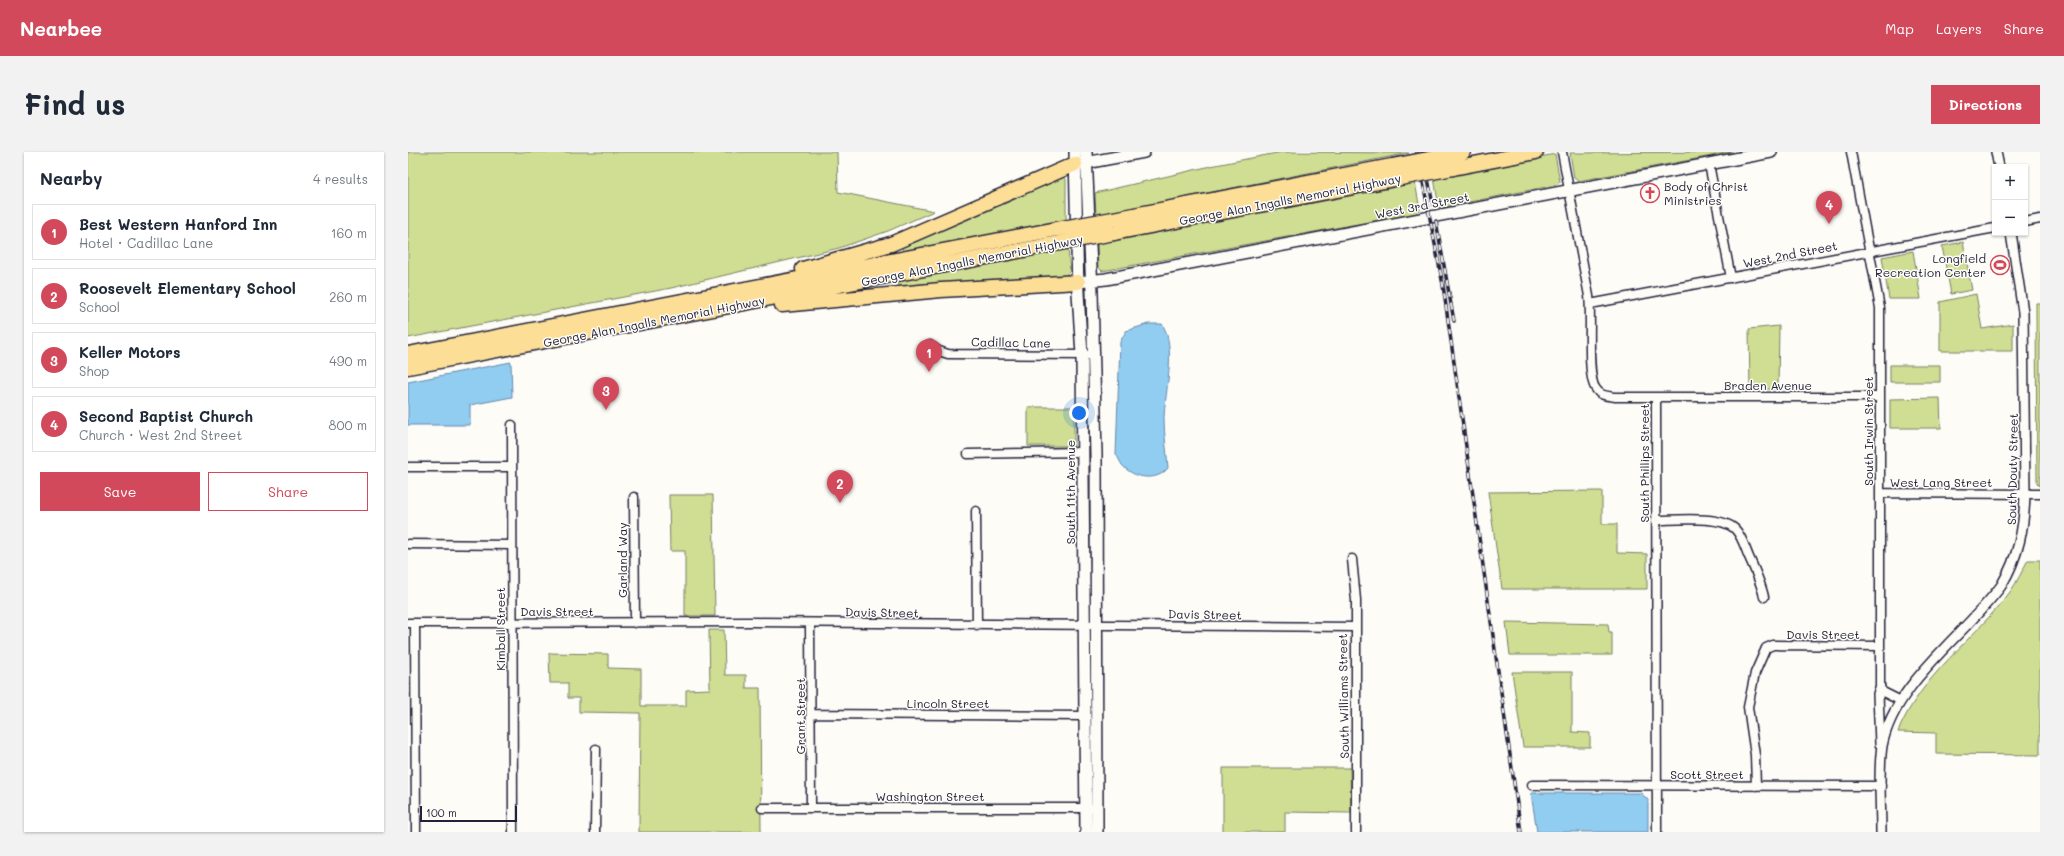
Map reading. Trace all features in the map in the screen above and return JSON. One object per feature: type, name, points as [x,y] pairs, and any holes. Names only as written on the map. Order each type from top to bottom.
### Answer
[{"type":"highway","name":"George Alan Ingalls Memorial Highway","points":[[1454,158],[1463,152]]},
{"type":"highway","name":"George Alan Ingalls Memorial Highway","points":[[408,354],[1060,244],[1454,158],[1536,152]]},
{"type":"highway","points":[[672,310],[884,246],[927,230],[1081,158]]},
{"type":"highway","name":"George Alan Ingalls Memorial Highway","points":[[408,367],[672,310],[1057,230],[1113,219],[1393,172]]},
{"type":"highway","points":[[672,310],[1078,282]]},
{"type":"main road","points":[[1081,158],[1144,152]]},
{"type":"main road","name":"West 3rd Street","points":[[1078,282],[1570,191],[1771,152]]},
{"type":"main road","name":"South 11th Avenue","points":[[1081,158],[1092,280],[1097,625],[1092,808],[1086,832]]},
{"type":"main road","name":"South 11th Avenue","points":[[1081,158],[1078,282],[1082,355],[1084,716],[1092,808],[1097,832]]},
{"type":"street","name":"South Phillips Street","points":[[1562,152],[1590,304],[1591,376],[1595,389],[1606,396],[1656,397],[1658,705],[1656,785],[1657,832]]},
{"type":"street","name":"South Irwin Street","points":[[1851,152],[1880,308],[1880,688]]},
{"type":"street","points":[[1996,152],[1998,164]]},
{"type":"street","points":[[1709,164],[1731,278]]},
{"type":"street","points":[[2028,221],[2040,219]]},
{"type":"street","name":"West 2nd Street","points":[[1590,304],[1992,229]]},
{"type":"street","name":"South Douty Street","points":[[1882,756],[1888,725],[1901,701],[1930,665],[1995,594],[2009,574],[2020,546],[2025,518],[2023,312],[2011,236]]},
{"type":"street","name":"Cadillac Lane","points":[[930,345],[940,352],[948,354],[1093,355]]},
{"type":"street","name":"Braden Avenue","points":[[1656,397],[1880,397]]},
{"type":"street","name":"Kimball Street","points":[[512,425],[512,832]]},
{"type":"street","points":[[968,454],[1083,452]]},
{"type":"street","points":[[408,467],[511,467]]},
{"type":"street","name":"West Lang Street","points":[[1881,493],[2040,494]]},
{"type":"street","name":"Garland Way","points":[[634,497],[635,622]]},
{"type":"street","points":[[976,511],[977,625]]},
{"type":"street","points":[[1656,520],[1709,520],[1723,523],[1732,527],[1742,541],[1762,586],[1764,597]]},
{"type":"street","points":[[408,544],[512,545]]},
{"type":"street","name":"South Williams Street","points":[[1352,559],[1356,594],[1356,832]]},
{"type":"street","name":"Davis Street","points":[[412,623],[635,622],[1355,628]]},
{"type":"street","points":[[412,623],[416,832]]},
{"type":"street","name":"Grant Street","points":[[810,623],[812,714],[811,808]]},
{"type":"street","name":"Davis Street","points":[[1756,786],[1755,755],[1748,707],[1755,673],[1766,648],[1773,645],[1880,646]]},
{"type":"street","points":[[1880,688],[1883,692],[1901,701]]},
{"type":"street","points":[[1880,688],[1878,694],[1878,713],[1882,756],[1881,832]]},
{"type":"street","name":"Lincoln Street","points":[[812,714],[1084,716]]},
{"type":"street","points":[[595,832],[596,749]]},
{"type":"street","name":"Scott Street","points":[[1532,785],[1881,786]]},
{"type":"street","name":"Washington Street","points":[[762,808],[1092,808]]},
{"type":"green space","points":[[408,152],[837,152],[838,192],[934,211],[888,231],[839,248],[671,288],[408,338]]},
{"type":"green space","points":[[1282,152],[1409,153],[1096,215],[1095,193],[1211,166]]},
{"type":"green space","points":[[1733,152],[1578,181],[1574,178],[1570,153]]},
{"type":"green space","points":[[1555,154],[1560,182],[1556,185],[1439,208],[1434,178]]},
{"type":"green space","points":[[1061,176],[1066,179],[1066,220],[903,252],[901,243]]},
{"type":"green space","points":[[1415,182],[1420,210],[1417,213],[1102,271],[1098,267],[1097,243]]},
{"type":"green space","points":[[1963,242],[1972,290],[1951,294],[1942,246]]},
{"type":"green space","points":[[1068,249],[1070,271],[1065,276],[900,290],[898,280]]},
{"type":"green space","points":[[1913,251],[1921,299],[1889,299],[1882,257]]},
{"type":"green space","points":[[1976,294],[1982,329],[2013,324],[2013,351],[1940,351],[1940,302]]},
{"type":"green space","points":[[2036,303],[2040,303],[2040,486],[2037,483]]},
{"type":"green space","points":[[1779,326],[1778,389],[1750,389],[1749,329]]},
{"type":"green space","points":[[1890,365],[1940,365],[1940,382],[1890,382]]},
{"type":"green space","points":[[1940,398],[1941,428],[1890,428],[1890,399]]},
{"type":"green space","points":[[1028,407],[1074,407],[1074,446],[1028,446]]},
{"type":"green space","points":[[1602,491],[1602,524],[1617,524],[1617,553],[1647,554],[1647,589],[1502,589],[1488,492]]},
{"type":"green space","points":[[669,495],[713,495],[715,616],[685,616],[685,551],[670,551]]},
{"type":"green space","points":[[2028,560],[2040,560],[2040,755],[1936,754],[1936,733],[1898,732],[1920,693],[1934,675],[1981,626],[2010,592]]},
{"type":"green space","points":[[1506,622],[1608,624],[1609,632],[1612,632],[1612,655],[1510,655]]},
{"type":"green space","points":[[709,630],[724,630],[725,675],[746,675],[746,688],[760,688],[761,832],[639,832],[640,713],[579,712],[579,698],[568,698],[568,683],[550,683],[549,653],[608,654],[608,668],[641,669],[641,706],[686,706],[686,690],[710,689]]},
{"type":"green space","points":[[1512,672],[1572,672],[1572,732],[1590,733],[1590,747],[1523,747]]},
{"type":"green space","points":[[1223,768],[1350,768],[1351,813],[1285,812],[1285,832],[1223,832]]},
{"type":"water","points":[[1148,324],[1162,324],[1169,344],[1169,370],[1164,418],[1168,468],[1152,477],[1139,476],[1127,470],[1122,465],[1116,454],[1120,342],[1126,331]]},
{"type":"water","points":[[511,362],[512,397],[470,405],[470,425],[408,425],[408,382]]},
{"type":"water","points":[[1531,793],[1641,793],[1648,800],[1648,832],[1537,832]]},
{"type":"railway","points":[[1417,152],[1443,285],[1521,832]]},
{"type":"railway","points":[[1423,152],[1433,205]]},
{"type":"railway","points":[[1436,221],[1454,321]]},
{"type":"place","name":"Body of Christ Ministries","points":[[1650,193]]},
{"type":"place","name":"Second Baptist Church","points":[[1829,224]]},
{"type":"place","name":"Longfield Recreation Center","points":[[2000,265]]},
{"type":"place","name":"Best Western Hanford Inn","points":[[929,372]]},
{"type":"place","name":"Keller Motors","points":[[606,410]]},
{"type":"place","name":"Roosevelt Elementary School","points":[[840,503]]}]
